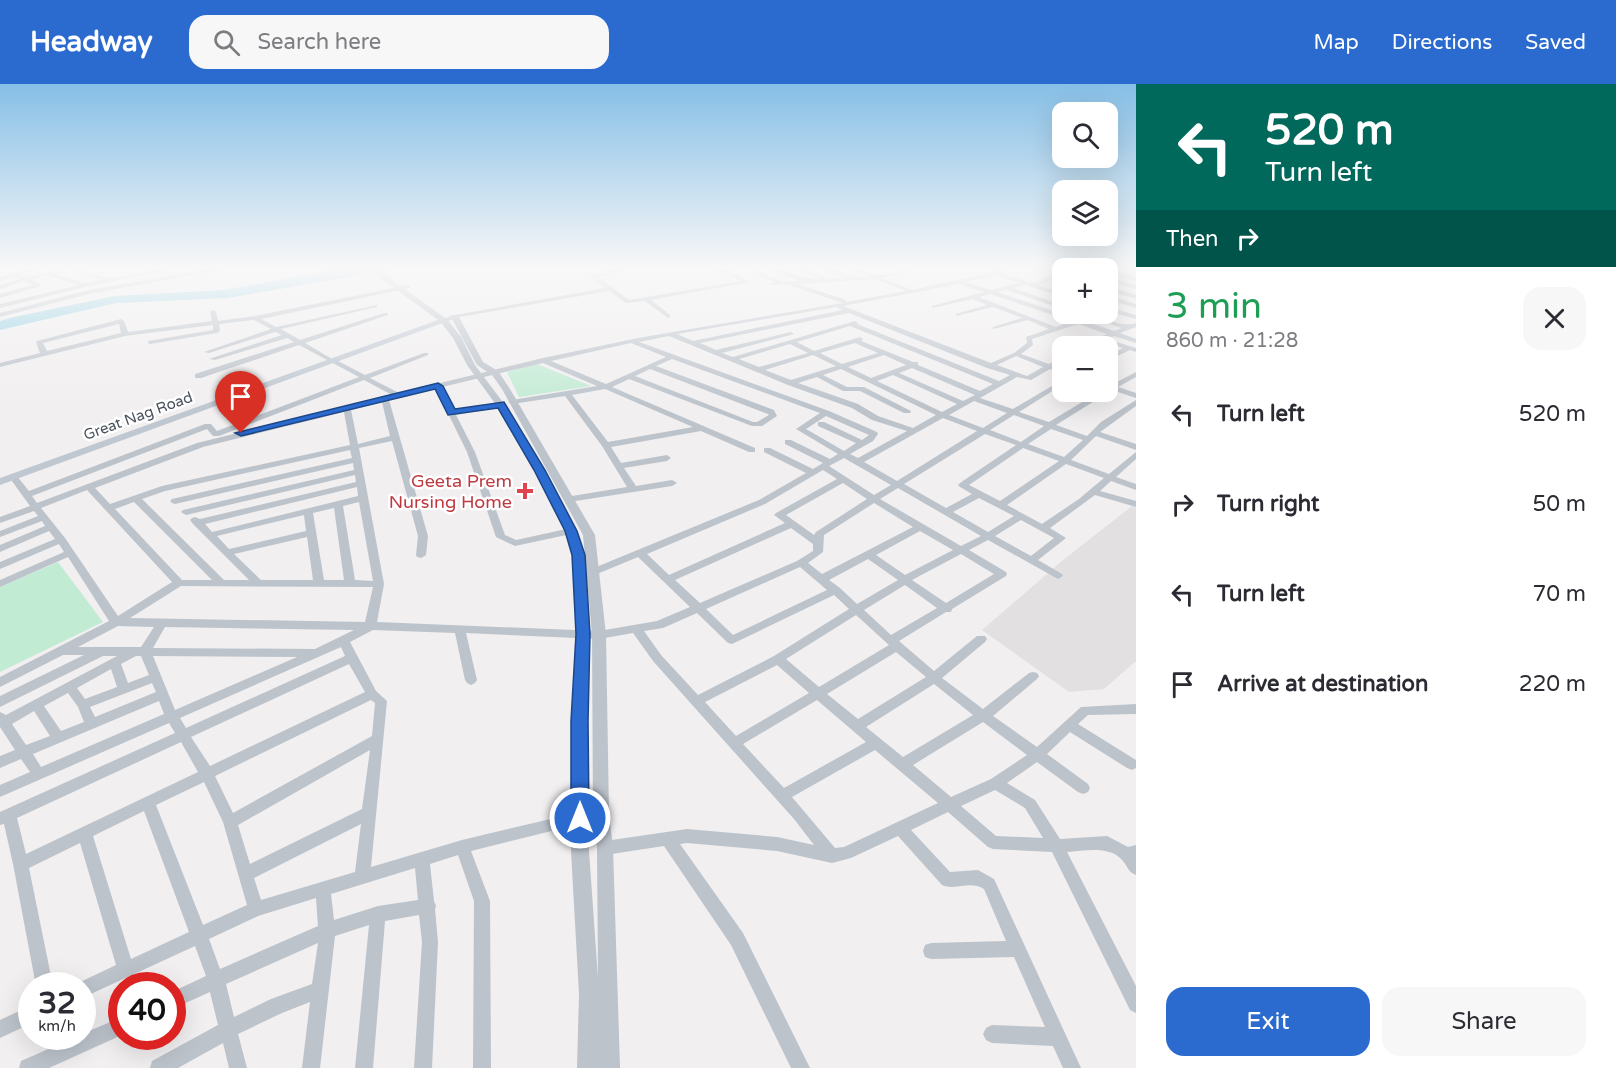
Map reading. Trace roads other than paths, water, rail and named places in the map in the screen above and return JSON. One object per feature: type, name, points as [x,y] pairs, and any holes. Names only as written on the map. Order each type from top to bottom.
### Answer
[{"type":"main road","points":[[445,315],[449,317]]},
{"type":"main road","name":"Great Nag Road","points":[[0,482],[8,476],[449,317]]},
{"type":"street","points":[[213,315],[217,331]]},
{"type":"street","points":[[0,365],[125,334],[271,315]]},
{"type":"street","points":[[207,351],[274,329],[336,315]]},
{"type":"street","points":[[198,376],[383,315]]},
{"type":"street","points":[[449,317],[461,315]]},
{"type":"street","points":[[219,436],[399,396],[542,360],[775,315]]},
{"type":"street","points":[[692,343],[827,315]]},
{"type":"street","points":[[858,315],[1016,375],[1029,378],[1052,364]]},
{"type":"street","points":[[1020,315],[1056,329]]},
{"type":"street","points":[[995,328],[1037,315]]},
{"type":"street","points":[[331,316],[352,326]]},
{"type":"street","points":[[449,317],[480,363],[495,373],[587,528],[593,572],[591,635],[605,848],[609,1068]]},
{"type":"street","points":[[449,317],[479,376],[501,405],[540,470],[571,531],[579,555],[591,635],[579,721],[580,818],[589,994],[588,1068]]},
{"type":"street","points":[[763,317],[776,324],[813,353],[944,416],[1136,487]]},
{"type":"street","points":[[255,318],[399,396]]},
{"type":"street","points":[[715,352],[791,337],[801,338],[867,319]]},
{"type":"street","points":[[44,353],[39,342],[121,321],[125,334]]},
{"type":"street","points":[[850,324],[999,384]]},
{"type":"street","points":[[990,366],[1031,345],[1028,338],[1071,324]]},
{"type":"street","points":[[1083,324],[1136,341]]},
{"type":"street","points":[[1118,324],[1134,328]]},
{"type":"street","points":[[1109,336],[1134,328]]},
{"type":"street","points":[[150,342],[188,338],[217,331],[237,342]]},
{"type":"street","points":[[670,334],[855,406],[876,418],[914,431]]},
{"type":"street","points":[[758,370],[874,334]]},
{"type":"street","points":[[213,359],[287,336]]},
{"type":"street","points":[[732,359],[791,337]]},
{"type":"street","points":[[188,338],[207,351],[218,369]]},
{"type":"street","points":[[855,340],[912,364],[1012,413],[1048,426],[1091,436],[1136,454],[1094,492],[1043,528]]},
{"type":"street","points":[[593,572],[762,502],[871,438],[874,434],[826,413],[633,342]]},
{"type":"street","points":[[1118,344],[1133,349]]},
{"type":"street","points":[[1118,355],[1133,349]]},
{"type":"street","points":[[870,381],[952,351]]},
{"type":"street","points":[[791,383],[884,353]]},
{"type":"street","points":[[0,520],[426,354]]},
{"type":"street","points":[[1016,354],[1052,367]]},
{"type":"street","points":[[512,402],[606,387],[673,356]]},
{"type":"street","points":[[542,360],[752,450]]},
{"type":"street","points":[[631,376],[752,424],[759,424],[773,416],[771,412],[651,367]]},
{"type":"street","points":[[892,372],[963,404]]},
{"type":"street","points":[[1118,383],[1136,374]]},
{"type":"street","points":[[818,375],[846,389],[861,389],[908,411]]},
{"type":"street","points":[[859,461],[1016,375]]},
{"type":"street","points":[[438,386],[471,452],[501,537],[515,543],[571,531]]},
{"type":"street","points":[[116,621],[591,635],[637,630],[697,609],[801,563],[818,552],[819,534],[1052,388]]},
{"type":"street","points":[[1118,392],[1136,396]]},
{"type":"street","points":[[567,393],[606,445],[633,489]]},
{"type":"street","points":[[385,399],[423,536],[421,555]]},
{"type":"street","points":[[1031,561],[1061,538],[963,485],[1086,402]]},
{"type":"street","points":[[1001,506],[1064,462],[1091,436],[1136,402]]},
{"type":"street","points":[[452,413],[501,405]]},
{"type":"street","points":[[0,791],[344,642],[370,627],[379,584],[347,408]]},
{"type":"street","points":[[826,413],[800,429],[1058,576]]},
{"type":"street","points":[[862,428],[876,418]]},
{"type":"street","points":[[821,424],[862,443]]},
{"type":"street","points":[[27,495],[208,426],[219,436]]},
{"type":"street","points":[[606,445],[704,428]]},
{"type":"street","points":[[108,508],[162,489],[395,438]]},
{"type":"street","points":[[871,438],[887,446]]},
{"type":"street","points":[[735,743],[819,694],[1002,574],[873,500],[843,480],[826,464],[788,442]]},
{"type":"street","points":[[767,450],[812,472]]},
{"type":"street","points":[[619,466],[667,458]]},
{"type":"street","points":[[175,501],[357,459]]},
{"type":"street","points":[[186,512],[359,471]]},
{"type":"street","points":[[8,476],[27,495],[61,540],[116,621]]},
{"type":"street","points":[[779,515],[843,480]]},
{"type":"street","points":[[197,523],[361,483]]},
{"type":"street","points":[[569,499],[672,483]]},
{"type":"street","points":[[89,487],[179,583]]},
{"type":"street","points":[[162,489],[258,583]]},
{"type":"street","points":[[1094,492],[1136,504]]},
{"type":"street","points":[[946,512],[979,494]]},
{"type":"street","points":[[135,498],[221,583]]},
{"type":"street","points":[[210,535],[364,498]]},
{"type":"street","points":[[762,502],[819,543]]},
{"type":"street","points":[[338,504],[350,584]]},
{"type":"street","points":[[308,511],[319,584]]},
{"type":"street","points":[[696,701],[778,658],[858,611],[905,580],[987,537],[1021,516]]},
{"type":"street","points":[[0,534],[43,517]]},
{"type":"street","points":[[667,580],[791,524]]},
{"type":"street","points":[[0,549],[51,527]]},
{"type":"street","points":[[822,579],[920,527]]},
{"type":"street","points":[[228,552],[311,533]]},
{"type":"street","points":[[0,566],[61,540]]},
{"type":"street","points":[[639,552],[732,640],[836,590]]},
{"type":"street","points":[[0,584],[69,554]]},
{"type":"street","points":[[868,554],[948,609]]},
{"type":"street","points":[[801,563],[836,590],[934,678],[1083,788]]},
{"type":"street","points":[[0,682],[116,621],[179,583],[379,584]]},
{"type":"street","points":[[38,773],[2,719],[141,651],[162,623]]},
{"type":"street","points":[[460,630],[471,680]]},
{"type":"street","points":[[637,630],[657,658],[782,796],[832,856]]},
{"type":"street","points":[[857,726],[934,678],[981,639]]},
{"type":"street","points":[[344,642],[372,694],[381,701],[362,878]]},
{"type":"street","points":[[61,651],[318,653]]},
{"type":"street","points":[[0,702],[102,651]]},
{"type":"street","points":[[141,651],[171,715],[207,774],[230,822],[256,909]]},
{"type":"street","points":[[42,972],[21,864],[4,817],[352,658]]},
{"type":"street","points":[[778,658],[993,842],[1056,846],[1107,843],[1131,853],[1136,868]]},
{"type":"street","points":[[115,662],[124,689]]},
{"type":"street","points":[[902,765],[984,714],[1033,676]]},
{"type":"street","points":[[83,705],[155,677]]},
{"type":"street","points":[[69,686],[83,705],[92,724]]},
{"type":"street","points":[[0,762],[162,694]]},
{"type":"street","points":[[21,864],[372,694]]},
{"type":"street","points":[[36,704],[58,738]]},
{"type":"street","points":[[605,848],[687,836],[777,844],[832,856],[846,853],[996,783],[1038,754],[1085,710],[1136,709]]},
{"type":"street","points":[[1069,725],[1132,764]]},
{"type":"street","points":[[230,822],[378,739]]},
{"type":"street","points":[[782,796],[876,743]]},
{"type":"street","points":[[996,783],[1030,804],[1056,846],[1136,1004]]},
{"type":"street","points":[[148,803],[216,980],[238,1068]]},
{"type":"street","points":[[246,874],[369,813]]},
{"type":"street","points":[[96,984],[256,909],[462,847],[580,818]]},
{"type":"street","points":[[900,828],[947,880],[978,877],[989,884],[1072,1068]]},
{"type":"street","points":[[84,834],[126,970]]},
{"type":"street","points":[[667,838],[737,939],[801,1068]]},
{"type":"street","points":[[462,847],[482,901],[482,1068]]},
{"type":"street","points":[[422,860],[430,942],[423,1068]]},
{"type":"street","points":[[311,1068],[327,933],[323,890]]},
{"type":"street","points":[[186,994],[302,941],[397,908],[428,906]]},
{"type":"street","points":[[364,1068],[378,914]]},
{"type":"street","points":[[931,951],[1020,949]]},
{"type":"street","points":[[159,1068],[228,1029],[297,997],[319,991]]},
{"type":"street","points":[[0,1029],[18,1021]]},
{"type":"street","points":[[28,1068],[108,1032]]},
{"type":"street","points":[[992,1034],[1059,1037]]},
{"type":"water","points":[[25,315],[65,315],[0,330],[0,321]]},
{"type":"place","name":"Geeta Prem Nursing Home","points":[[525,491]]}]
